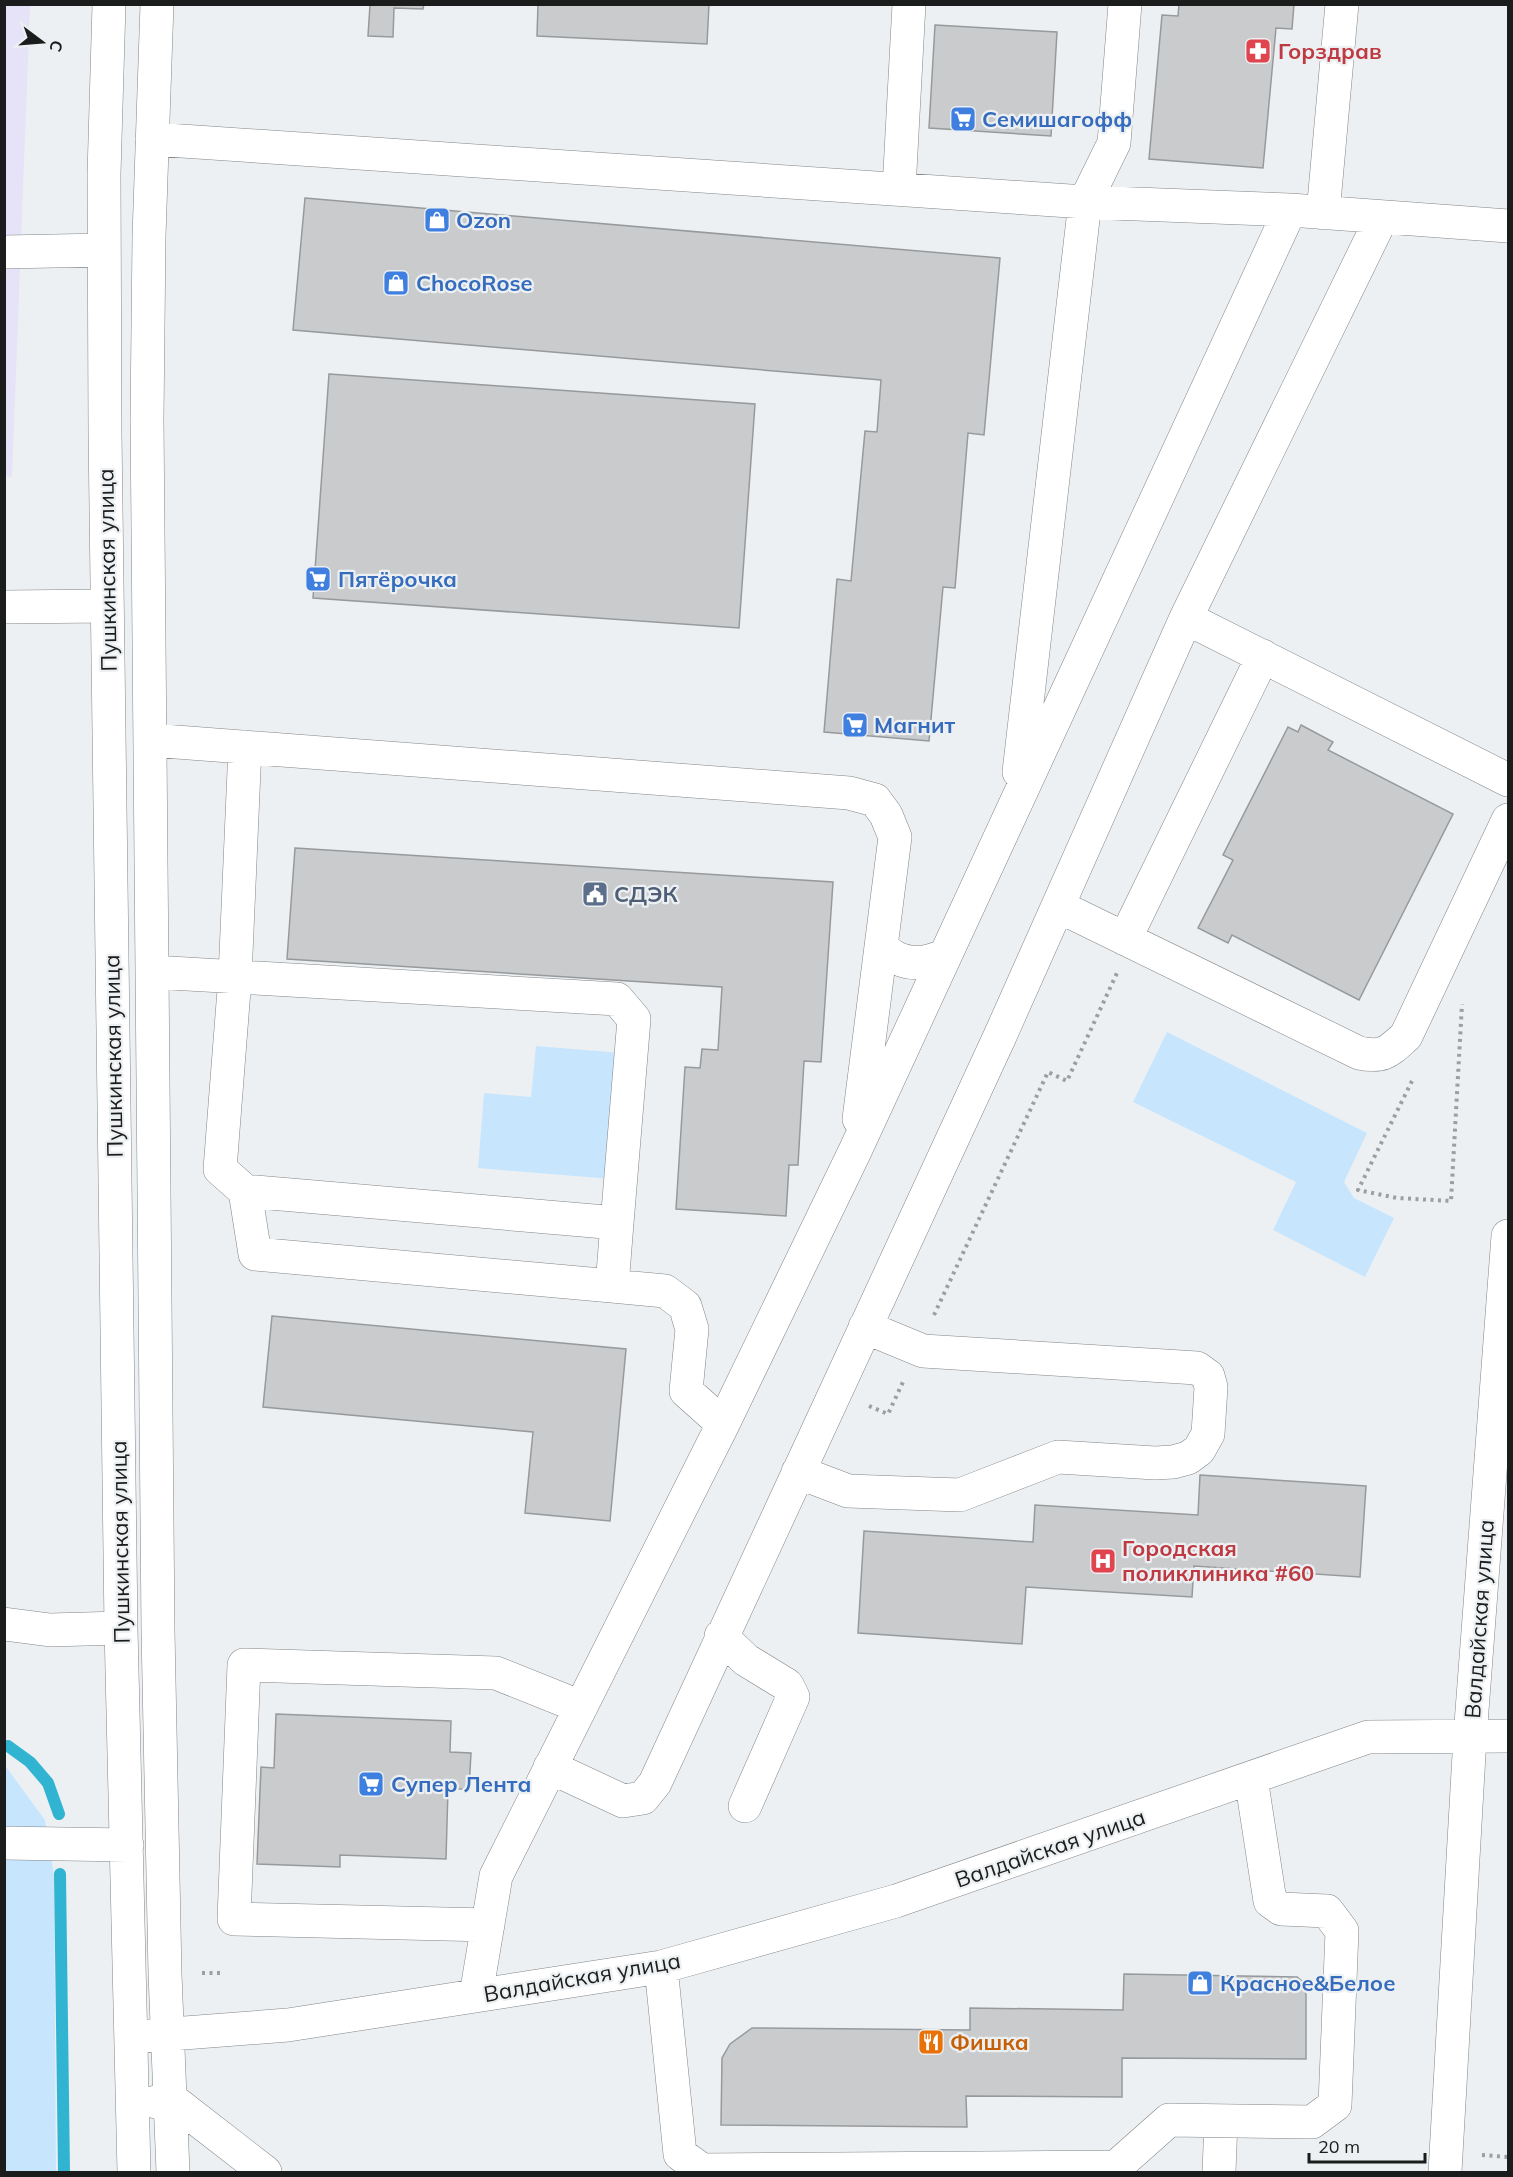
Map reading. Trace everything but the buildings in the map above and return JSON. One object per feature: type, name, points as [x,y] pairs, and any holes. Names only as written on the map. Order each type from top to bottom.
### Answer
[{"type":"street","name":"Пушкинская улица","points":[[110,4],[104,250],[107,606],[122,1628],[134,2172]]},
{"type":"street","name":"Пушкинская улица","points":[[157,4],[149,236],[147,420],[158,1655],[167,2034],[173,2172]]},
{"type":"street","points":[[899,189],[909,4]]},
{"type":"street","points":[[1016,801],[1084,202],[1114,143],[1125,4]]},
{"type":"street","points":[[1323,213],[1342,4]]},
{"type":"street","points":[[152,139],[1084,202],[1290,210],[1509,226]]},
{"type":"street","points":[[476,1995],[496,1876],[723,1424],[855,1151],[1290,210]]},
{"type":"street","points":[[550,1767],[623,1801],[643,1798],[654,1783],[1000,1036],[1186,618],[1382,217]]},
{"type":"street","points":[[4,252],[104,250]]},
{"type":"street","points":[[4,607],[107,606]]},
{"type":"street","points":[[1186,618],[1509,780]]},
{"type":"street","points":[[1137,945],[1263,656]]},
{"type":"street","points":[[150,741],[849,793],[875,800],[886,815],[895,837],[855,1151]]},
{"type":"street","points":[[245,747],[235,978],[220,1169],[245,1191],[617,1223]]},
{"type":"street","points":[[1058,906],[1359,1053],[1375,1056],[1391,1050],[1406,1036],[1509,820]]},
{"type":"street","points":[[881,947],[898,959],[908,962],[933,961],[945,955]]},
{"type":"street","points":[[153,972],[617,999],[634,1019],[612,1286]]},
{"type":"street","points":[[245,1191],[255,1254],[665,1291],[685,1306],[692,1329],[686,1391],[723,1424]]},
{"type":"street","name":"Валдайская улица","points":[[131,2037],[288,2025],[661,1967],[896,1901],[1368,1737],[1470,1737],[1509,1236]]},
{"type":"street","points":[[798,1472],[848,1491],[960,1495],[1058,1456],[1155,1463],[1173,1462],[1188,1458],[1199,1450],[1208,1434],[1211,1387],[1208,1376],[1197,1368],[923,1352],[865,1327]]},
{"type":"street","points":[[4,1624],[50,1630],[122,1628]]},
{"type":"street","points":[[721,1636],[746,1660],[787,1685],[793,1697],[745,1806]]},
{"type":"street","points":[[488,1925],[234,1919],[244,1665],[496,1673],[581,1707]]},
{"type":"street","points":[[1445,2172],[1470,1737],[1509,1736]]},
{"type":"street","points":[[661,1967],[680,2154],[702,2170],[1116,2168],[1169,2120],[1312,2122],[1335,2105],[1342,1931],[1327,1911],[1281,1909],[1270,1902],[1251,1778]]},
{"type":"street","points":[[4,1843],[127,1845]]},
{"type":"street","points":[[133,2107],[171,2113],[265,2172]]},
{"type":"street","points":[[171,2113],[228,2172]]},
{"type":"street","points":[[1220,2172],[1221,2121]]},
{"type":"path","points":[[859,1408],[870,1406],[888,1414],[1048,1072],[1067,1081],[1117,973],[1129,968],[1139,973],[1137,945]]},
{"type":"path","points":[[1358,1190],[1397,1198],[1450,1201],[1463,1005],[1458,1000]]},
{"type":"shaded area","points":[[4,5],[30,5],[12,477],[4,476]]},
{"type":"shaded area","points":[[1167,1032],[1367,1133],[1344,1182],[1354,1198],[1394,1218],[1365,1277],[1273,1230],[1296,1182],[1133,1102]]},
{"type":"shaded area","points":[[536,1046],[622,1053],[611,1179],[478,1168],[484,1093],[531,1097]]},
{"type":"shaded area","points":[[4,1764],[45,1820],[54,1876],[56,2172],[5,2172]]},
{"type":"waterway","points":[[8,1746],[30,1762],[48,1783],[59,1814]]},
{"type":"waterway","points":[[60,1874],[64,2172]]},
{"type":"place","name":"Горздрав","points":[[1258,51]]},
{"type":"place","name":"Семишагофф","points":[[963,119]]},
{"type":"place","name":"Ozon","points":[[437,220]]},
{"type":"place","name":"ChocoRose","points":[[396,283]]},
{"type":"place","name":"Пятёрочка","points":[[318,579]]},
{"type":"place","name":"Магнит","points":[[855,725]]},
{"type":"place","name":"СДЭК","points":[[595,894]]},
{"type":"place","name":"Городская поликлиника #60","points":[[1103,1561]]},
{"type":"place","name":"Супер Лента","points":[[371,1784]]},
{"type":"place","name":"Красное&Белое","points":[[1200,1983]]},
{"type":"place","name":"Фишка","points":[[931,2042]]}]
